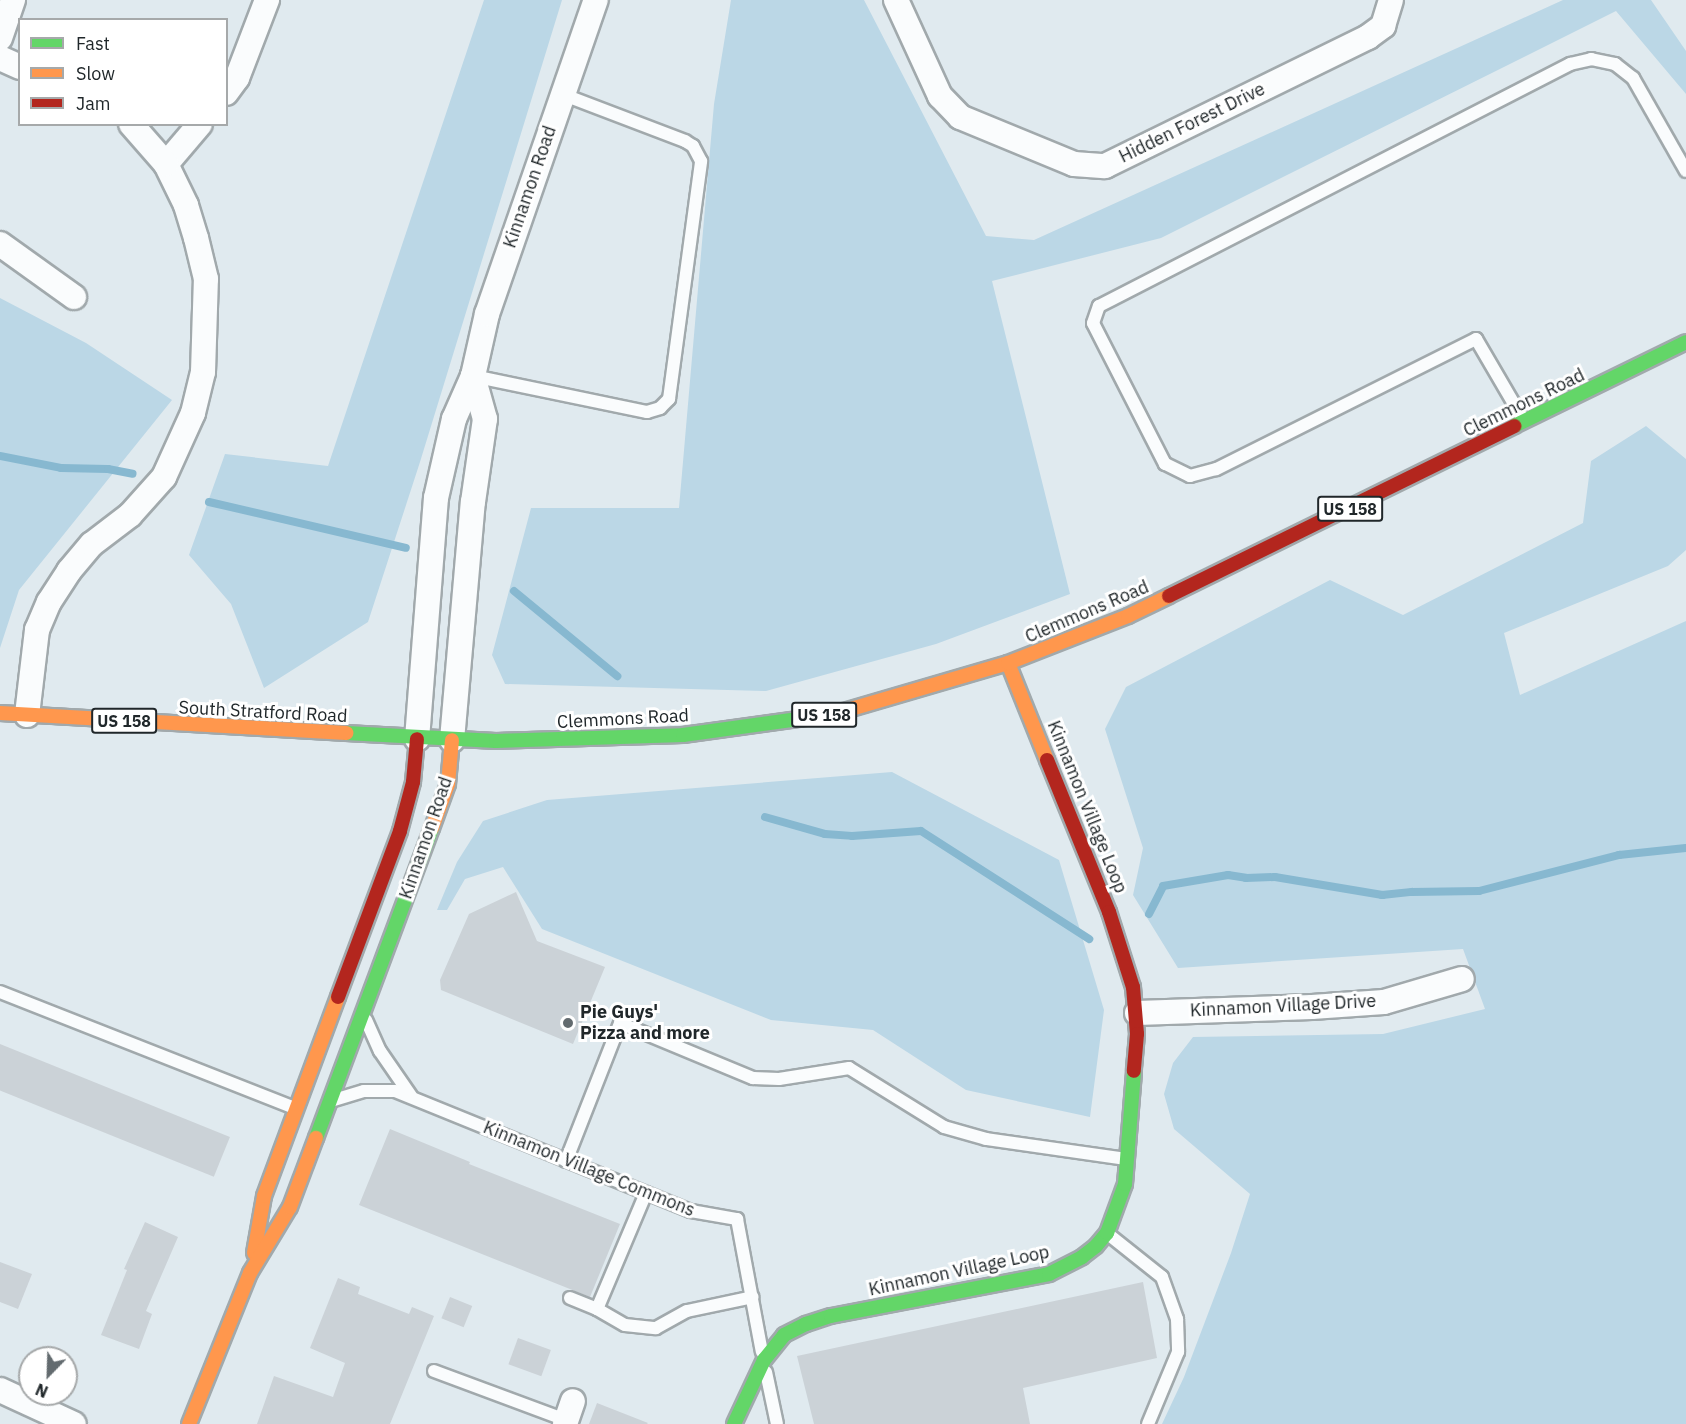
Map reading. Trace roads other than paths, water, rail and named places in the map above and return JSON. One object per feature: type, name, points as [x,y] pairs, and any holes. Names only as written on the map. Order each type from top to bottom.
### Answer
[{"type":"main road","name":"Clemmons Road","points":[[452,740],[634,738],[752,727],[844,711],[1008,663],[1128,616],[1686,342]]},
{"type":"main road","name":"Kinnamon Village Loop","points":[[734,1424],[764,1360],[784,1335],[806,1324],[831,1316],[1048,1274],[1083,1257],[1107,1233],[1122,1195],[1127,1159],[1137,1013],[1134,987],[1117,932],[1008,663]]},
{"type":"main road","name":"South Stratford Road","points":[[0,713],[452,740]]},
{"type":"main road","name":"Kinnamon Road","points":[[250,1273],[264,1196],[400,831],[413,782],[417,739]]},
{"type":"main road","name":"Kinnamon Road","points":[[189,1424],[250,1273],[290,1207],[331,1101],[448,784],[452,740]]},
{"type":"street","points":[[0,38],[13,0]]},
{"type":"street","points":[[228,90],[237,78],[267,0]]},
{"type":"street","name":"Kinnamon Road","points":[[417,739],[436,498],[454,419],[473,376],[487,315],[596,0]]},
{"type":"street","name":"Hidden Forest Drive","points":[[896,0],[940,96],[960,117],[1074,164],[1105,166],[1368,37],[1383,26],[1391,0]]},
{"type":"street","points":[[0,58],[18,66]]},
{"type":"street","points":[[27,715],[37,630],[49,602],[69,571],[92,544],[130,515],[164,477],[196,403],[203,372],[206,279],[186,205],[166,164],[133,126]]},
{"type":"street","points":[[166,164],[198,126]]},
{"type":"street","points":[[0,244],[74,297]]},
{"type":"street","name":"Kinnamon Road","points":[[452,740],[472,502],[485,419],[473,376]]},
{"type":"street","points":[[436,498],[472,502]]},
{"type":"street","name":"Kinnamon Village Drive","points":[[1137,1013],[1384,1002],[1462,979]]},
{"type":"street","points":[[0,1390],[74,1424]]},
{"type":"lane","points":[[1525,423],[1476,339],[1216,469],[1190,476],[1165,464],[1093,323],[1099,306],[1570,64],[1591,59],[1615,64],[1633,78],[1686,171]]},
{"type":"lane","points":[[473,376],[646,412],[660,408],[669,399],[701,161],[693,146],[685,141],[562,94]]},
{"type":"lane","points":[[0,992],[296,1109]]},
{"type":"lane","points":[[363,1014],[381,1051],[411,1096]]},
{"type":"lane","points":[[566,1161],[620,1023],[753,1078],[779,1079],[849,1068],[944,1127],[986,1139],[1127,1159]]},
{"type":"lane","name":"Kinnamon Village Commons","points":[[331,1101],[379,1089],[411,1096],[690,1211],[737,1219],[777,1424]]},
{"type":"lane","points":[[597,1309],[646,1193]]},
{"type":"lane","points":[[1107,1233],[1162,1277],[1177,1319],[1178,1352],[1148,1424]]},
{"type":"lane","points":[[570,1298],[597,1309],[625,1325],[656,1328],[687,1311],[753,1297]]},
{"type":"lane","points":[[434,1371],[568,1415]]},
{"type":"waterway","points":[[0,456],[61,468],[108,469],[133,474]]},
{"type":"waterway","points":[[209,502],[406,548]]},
{"type":"waterway","points":[[514,591],[617,676]]},
{"type":"waterway","points":[[765,817],[825,834],[852,836],[921,831],[1089,939]]},
{"type":"waterway","points":[[1149,914],[1163,886],[1228,875],[1246,878],[1275,877],[1382,895],[1479,891],[1619,855],[1686,848]]},
{"type":"place","name":"Pie Guys' Pizza and more","points":[[568,1023]]}]
